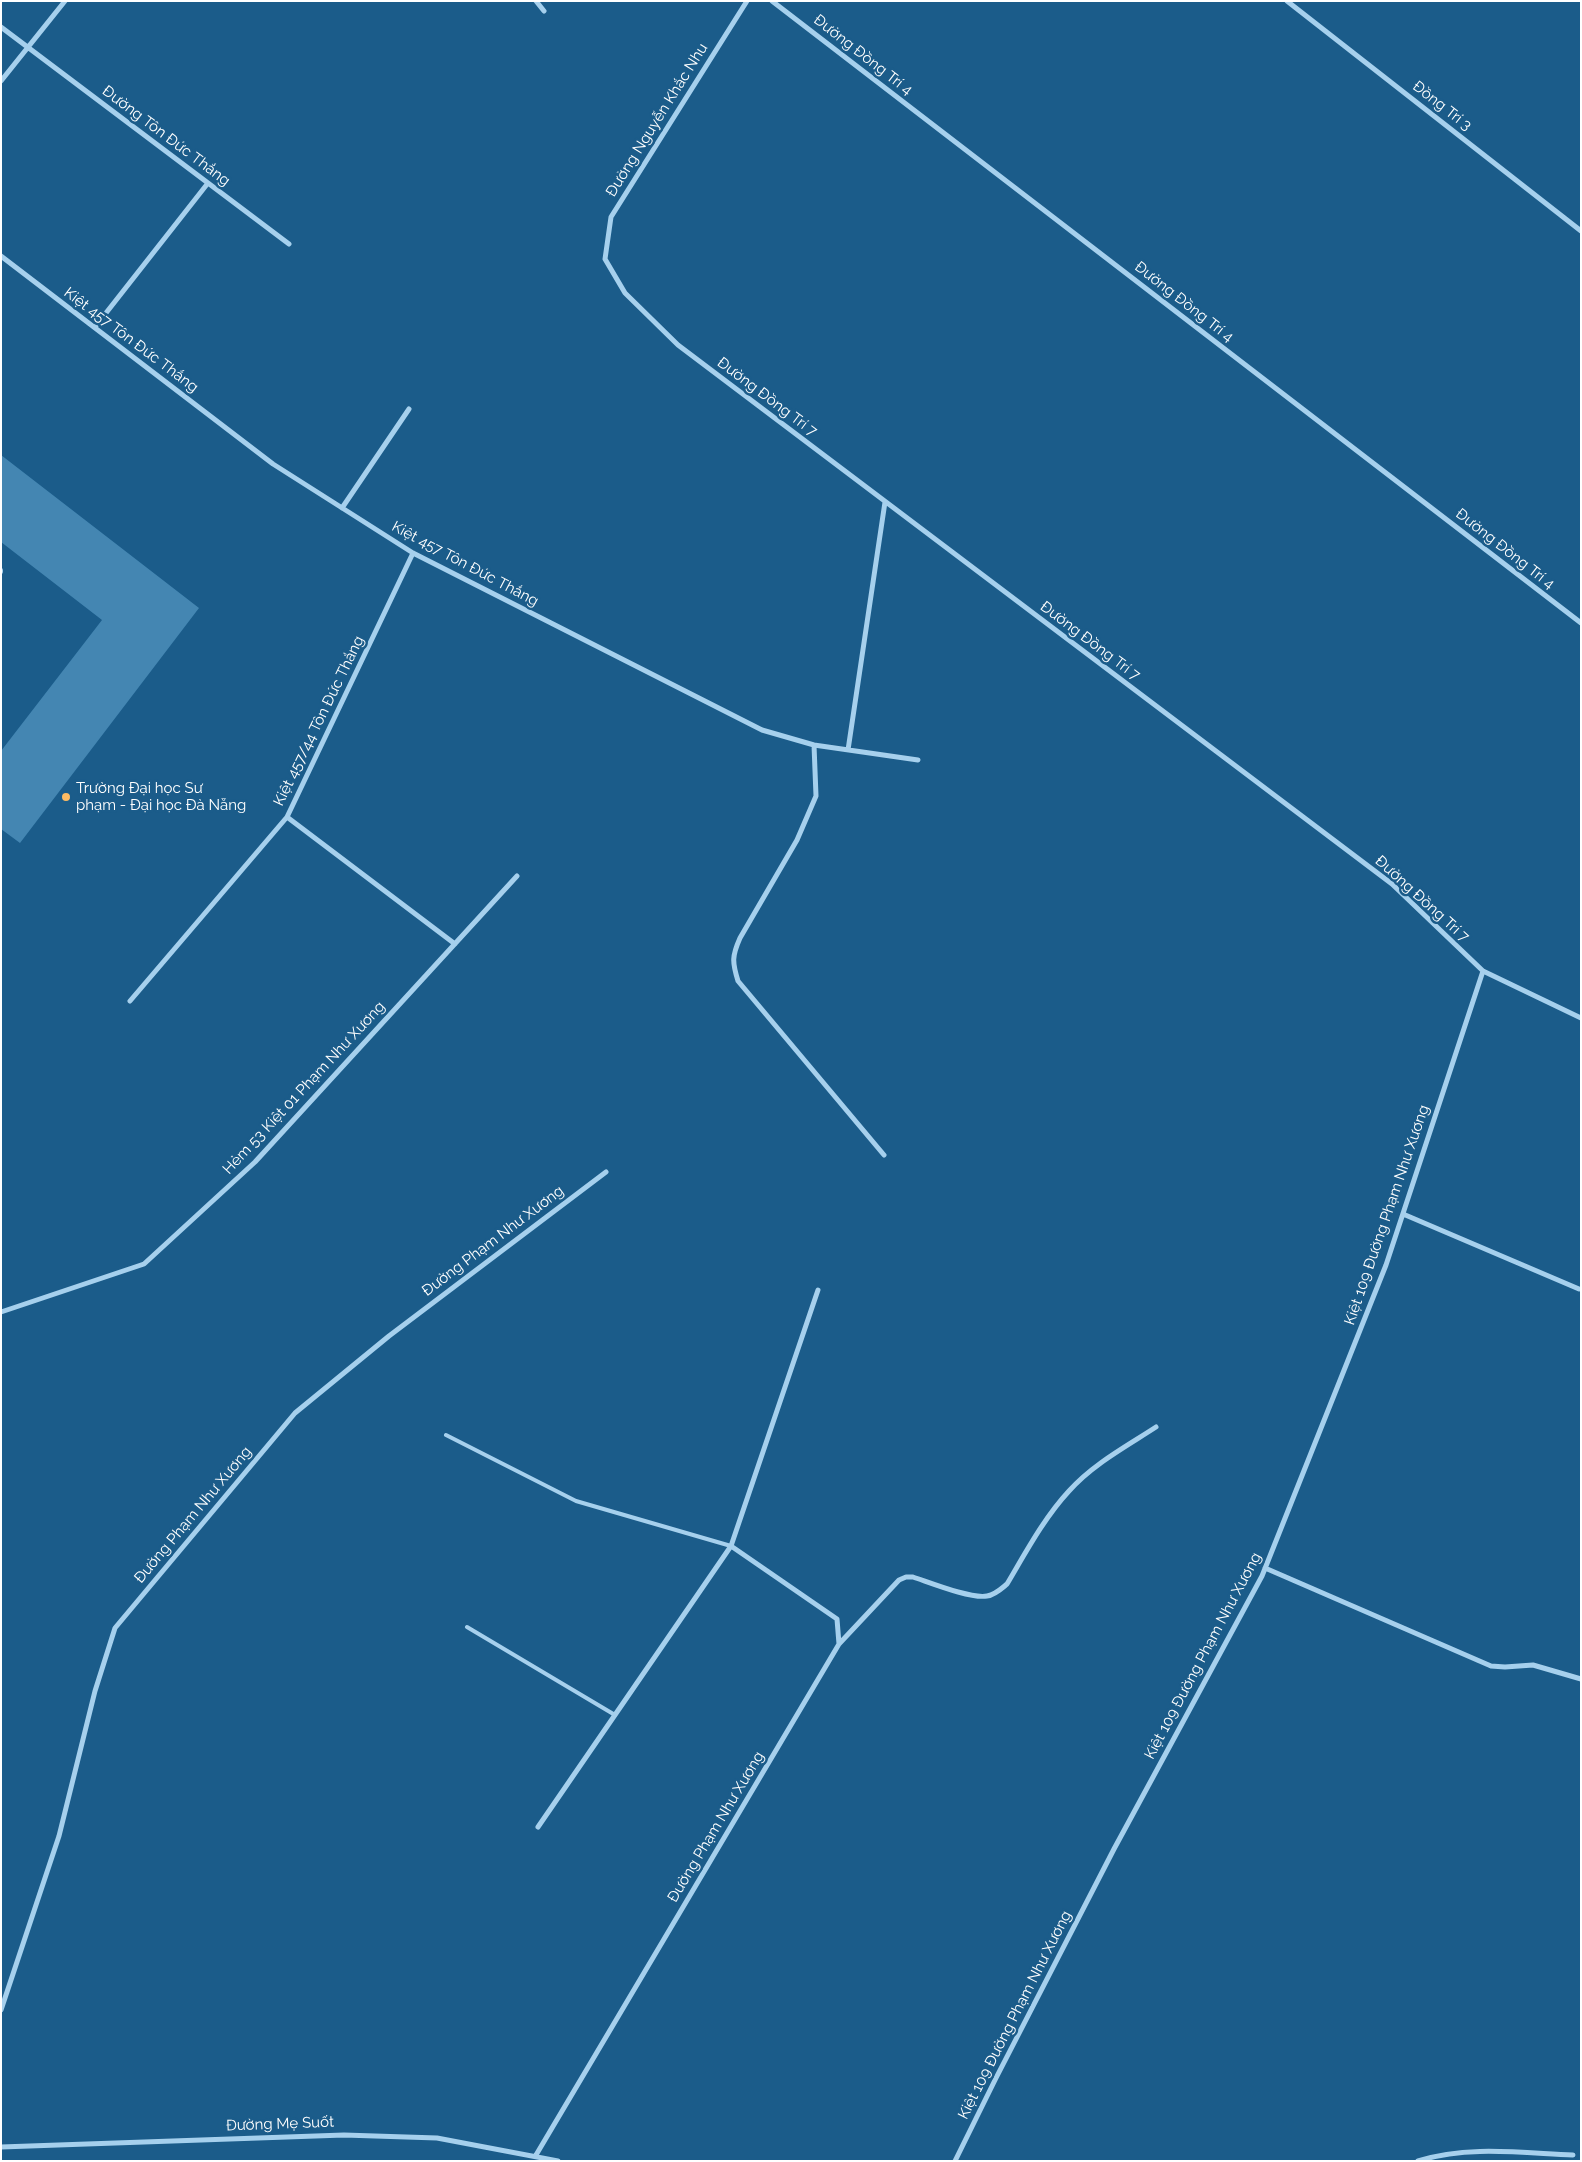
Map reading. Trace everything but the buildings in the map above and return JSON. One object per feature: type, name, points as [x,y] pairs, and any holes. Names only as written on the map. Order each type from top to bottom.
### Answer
[{"type":"street","points":[[1,82],[65,1]]},
{"type":"street","points":[[536,1],[544,10]]},
{"type":"street","name":"Đường Nguyễn Khắc Nhu","points":[[605,258],[611,217],[747,1]]},
{"type":"street","name":"Đường Đồng Trí 4","points":[[772,1],[1581,623]]},
{"type":"street","name":"Đồng Trí 3","points":[[1287,1],[1581,231]]},
{"type":"street","name":"Đường Tôn Đức Thắng","points":[[1,27],[289,244]]},
{"type":"street","points":[[95,328],[208,183]]},
{"type":"street","name":"Kiệt 457 Tôn Đức Thắng","points":[[1,256],[273,464],[413,554],[762,730],[814,745],[918,760]]},
{"type":"street","name":"Đường Đồng Trí 7","points":[[605,258],[625,293],[678,345],[1392,884],[1483,971],[1581,1018]]},
{"type":"street","points":[[342,508],[409,408]]},
{"type":"street","points":[[848,750],[885,502]]},
{"type":"street","name":"Kiệt 457/44 Tôn Đức Thắng","points":[[130,1001],[287,817],[413,554]]},
{"type":"street","points":[[814,745],[816,796],[796,840],[740,938],[733,954],[738,981],[884,1155]]},
{"type":"street","points":[[287,817],[455,944]]},
{"type":"street","name":"Hẻm 53 Kiệt 01 Phạm Như Xương","points":[[1,1312],[144,1264],[255,1162],[517,876]]},
{"type":"street","name":"Kiệt 109 Đường Phạm Như Xương","points":[[955,2161],[1114,1849],[1265,1568],[1386,1265],[1483,971]]},
{"type":"street","name":"Đường Phạm Như Xương","points":[[1,2010],[59,1836],[95,1690],[115,1628],[295,1413],[389,1336],[606,1172]]},
{"type":"street","points":[[1403,1214],[1579,1289]]},
{"type":"street","points":[[538,1827],[731,1546],[818,1290]]},
{"type":"street","name":"Đường Phạm Như Xương","points":[[536,2155],[838,1644],[899,1580],[906,1577],[977,1597],[989,1596],[999,1591],[1007,1584],[1050,1514],[1070,1489],[1096,1467],[1156,1427]]},
{"type":"street","points":[[731,1546],[837,1619],[838,1644]]},
{"type":"street","points":[[1265,1568],[1492,1666],[1505,1668],[1533,1665],[1581,1679]]},
{"type":"street","name":"Đường Mẹ Suốt","points":[[1,2147],[344,2135],[438,2138],[536,2155],[558,2161]]},
{"type":"street","points":[[1418,2161],[1448,2153],[1486,2152],[1573,2155]]},
{"type":"lane","points":[[446,1435],[576,1501],[731,1546]]},
{"type":"lane","points":[[467,1627],[615,1715]]},
{"type":"place","name":"Trường Đại học Sư phạm - Đại học Đà Nẵng","points":[[66,797]]}]
